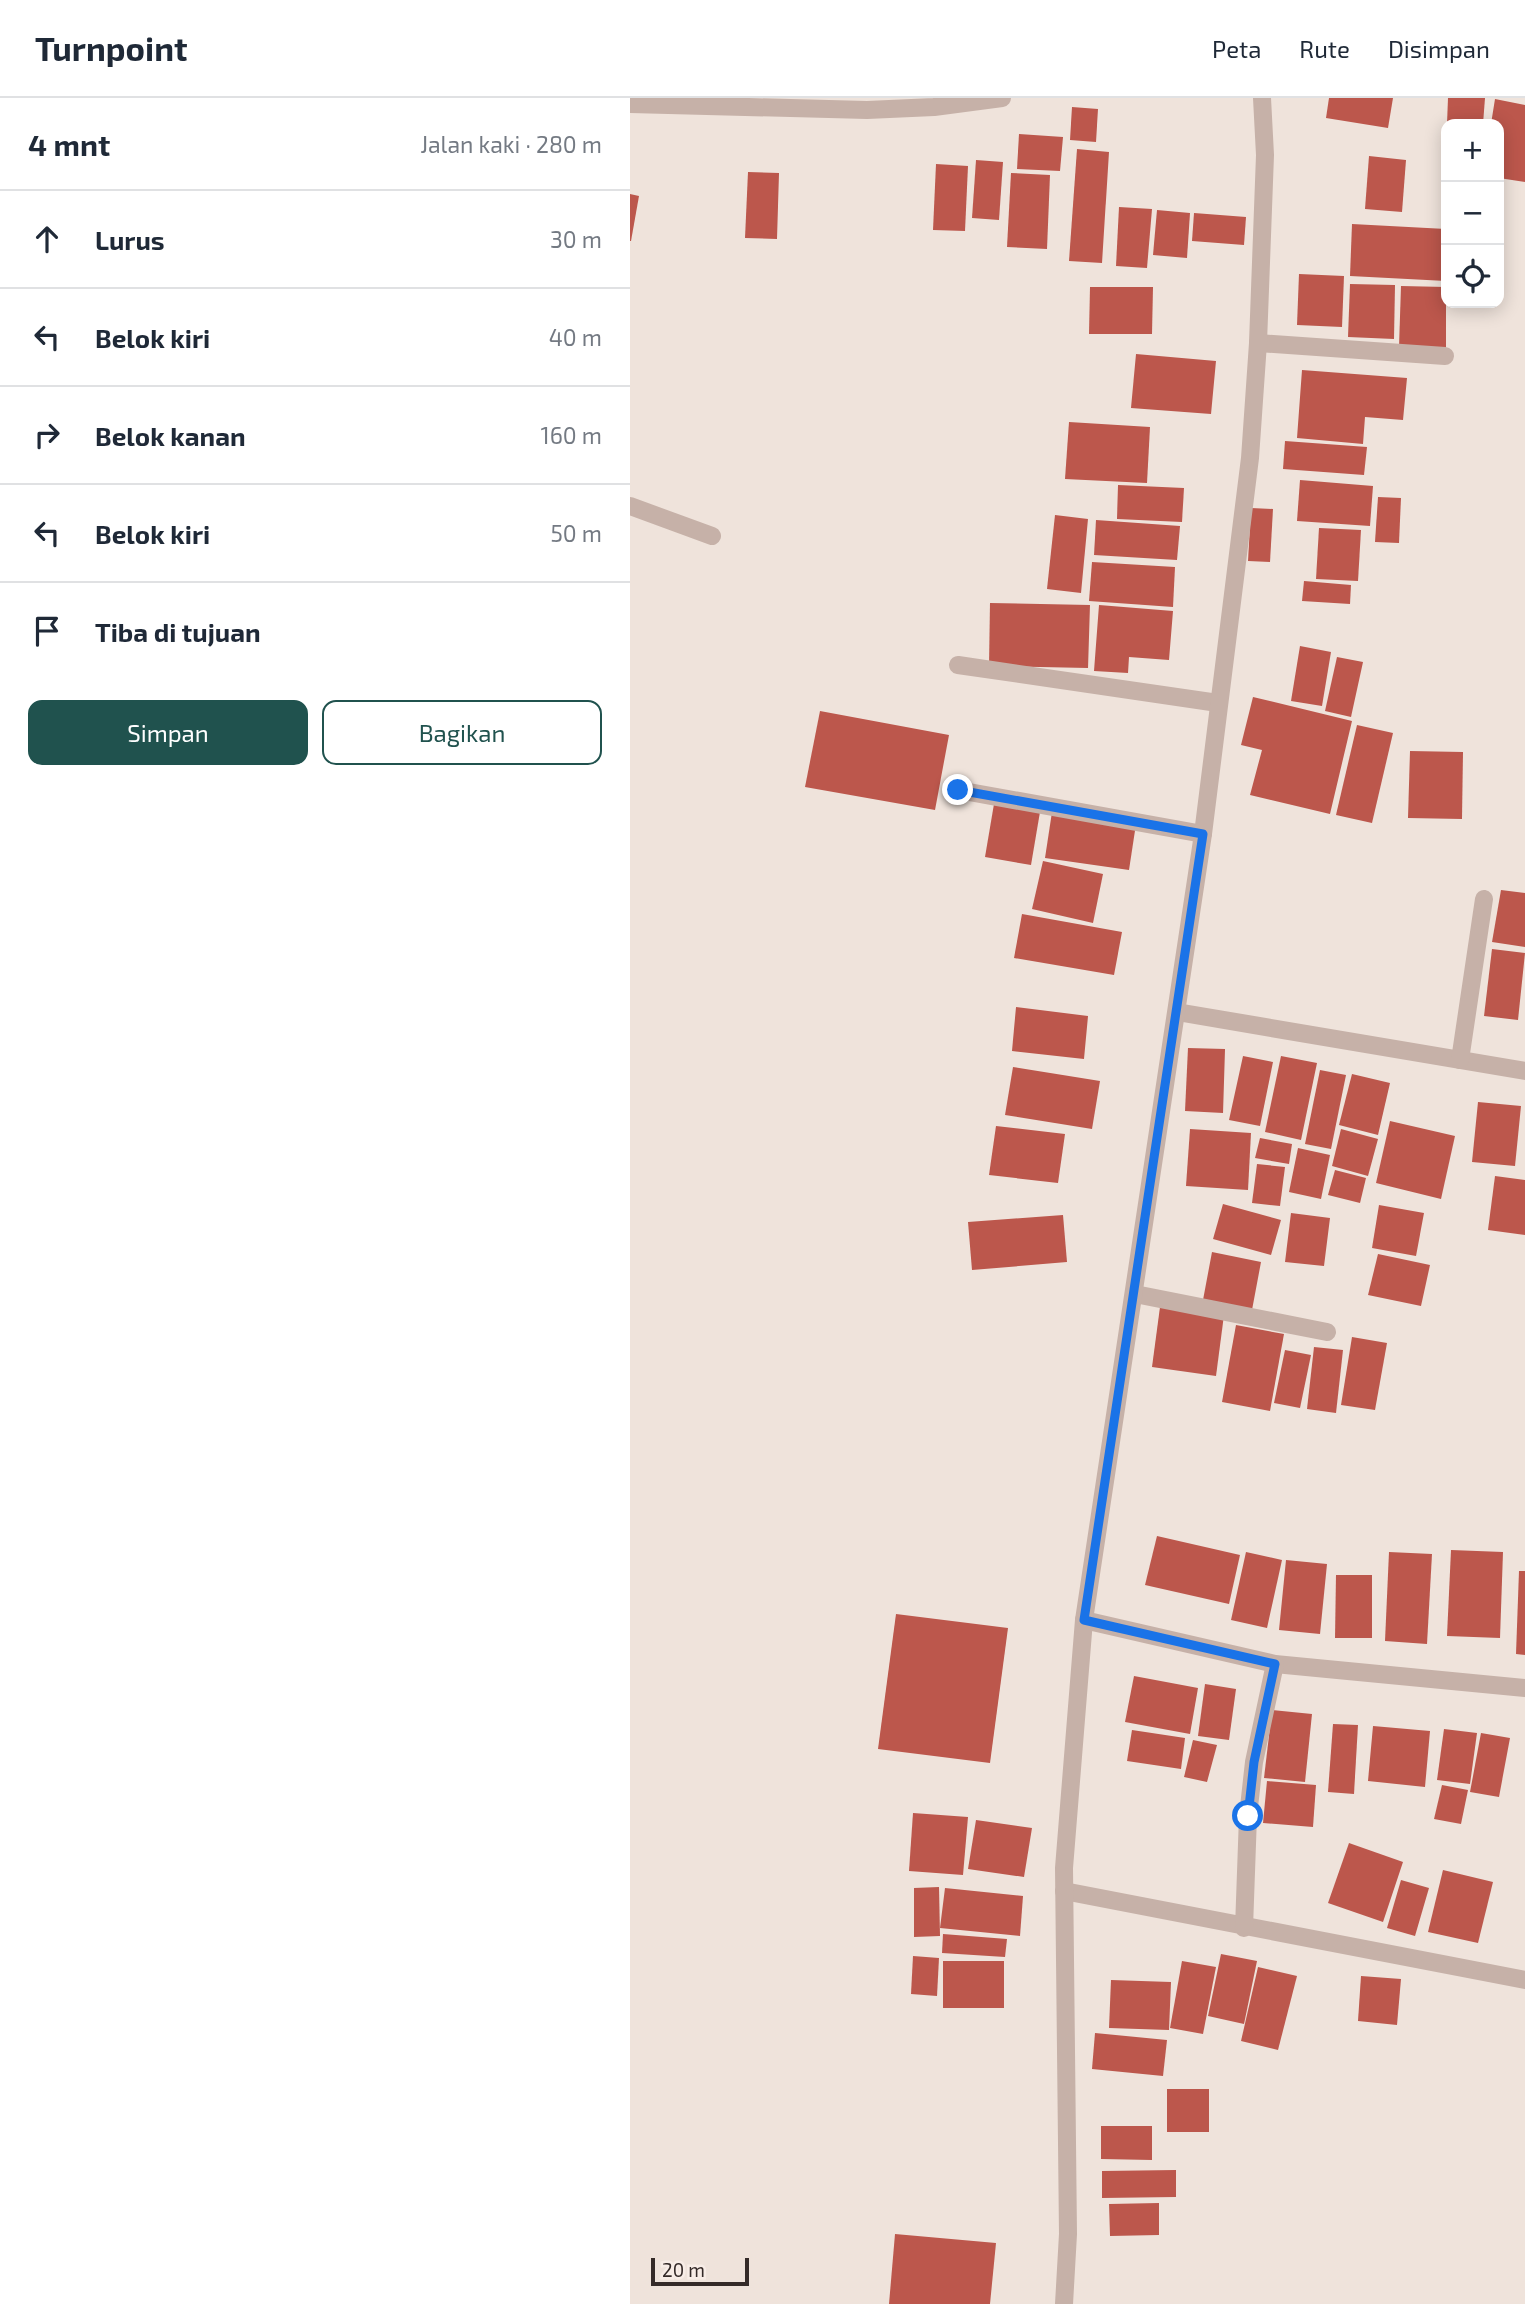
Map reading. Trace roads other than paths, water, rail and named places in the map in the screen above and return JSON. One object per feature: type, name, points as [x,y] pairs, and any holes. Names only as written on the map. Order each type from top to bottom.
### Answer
[{"type":"street","points":[[630,104],[867,110],[1002,98]]},
{"type":"street","points":[[1064,2304],[1068,2234],[1064,1891],[1084,1620],[1203,834],[1250,458],[1258,343],[1265,155],[1262,98]]},
{"type":"street","points":[[1258,343],[1445,356]]},
{"type":"street","points":[[630,506],[712,536]]},
{"type":"street","points":[[958,665],[1218,703]]},
{"type":"street","points":[[958,790],[1203,834]]},
{"type":"street","points":[[1460,1060],[1484,900]]},
{"type":"street","points":[[1177,1012],[1525,1071]]},
{"type":"street","points":[[1135,1294],[1327,1332]]},
{"type":"street","points":[[1084,1620],[1275,1664],[1525,1688]]},
{"type":"street","points":[[1244,1928],[1253,1775],[1275,1664]]},
{"type":"street","points":[[1064,1891],[1244,1928],[1525,1980]]}]
